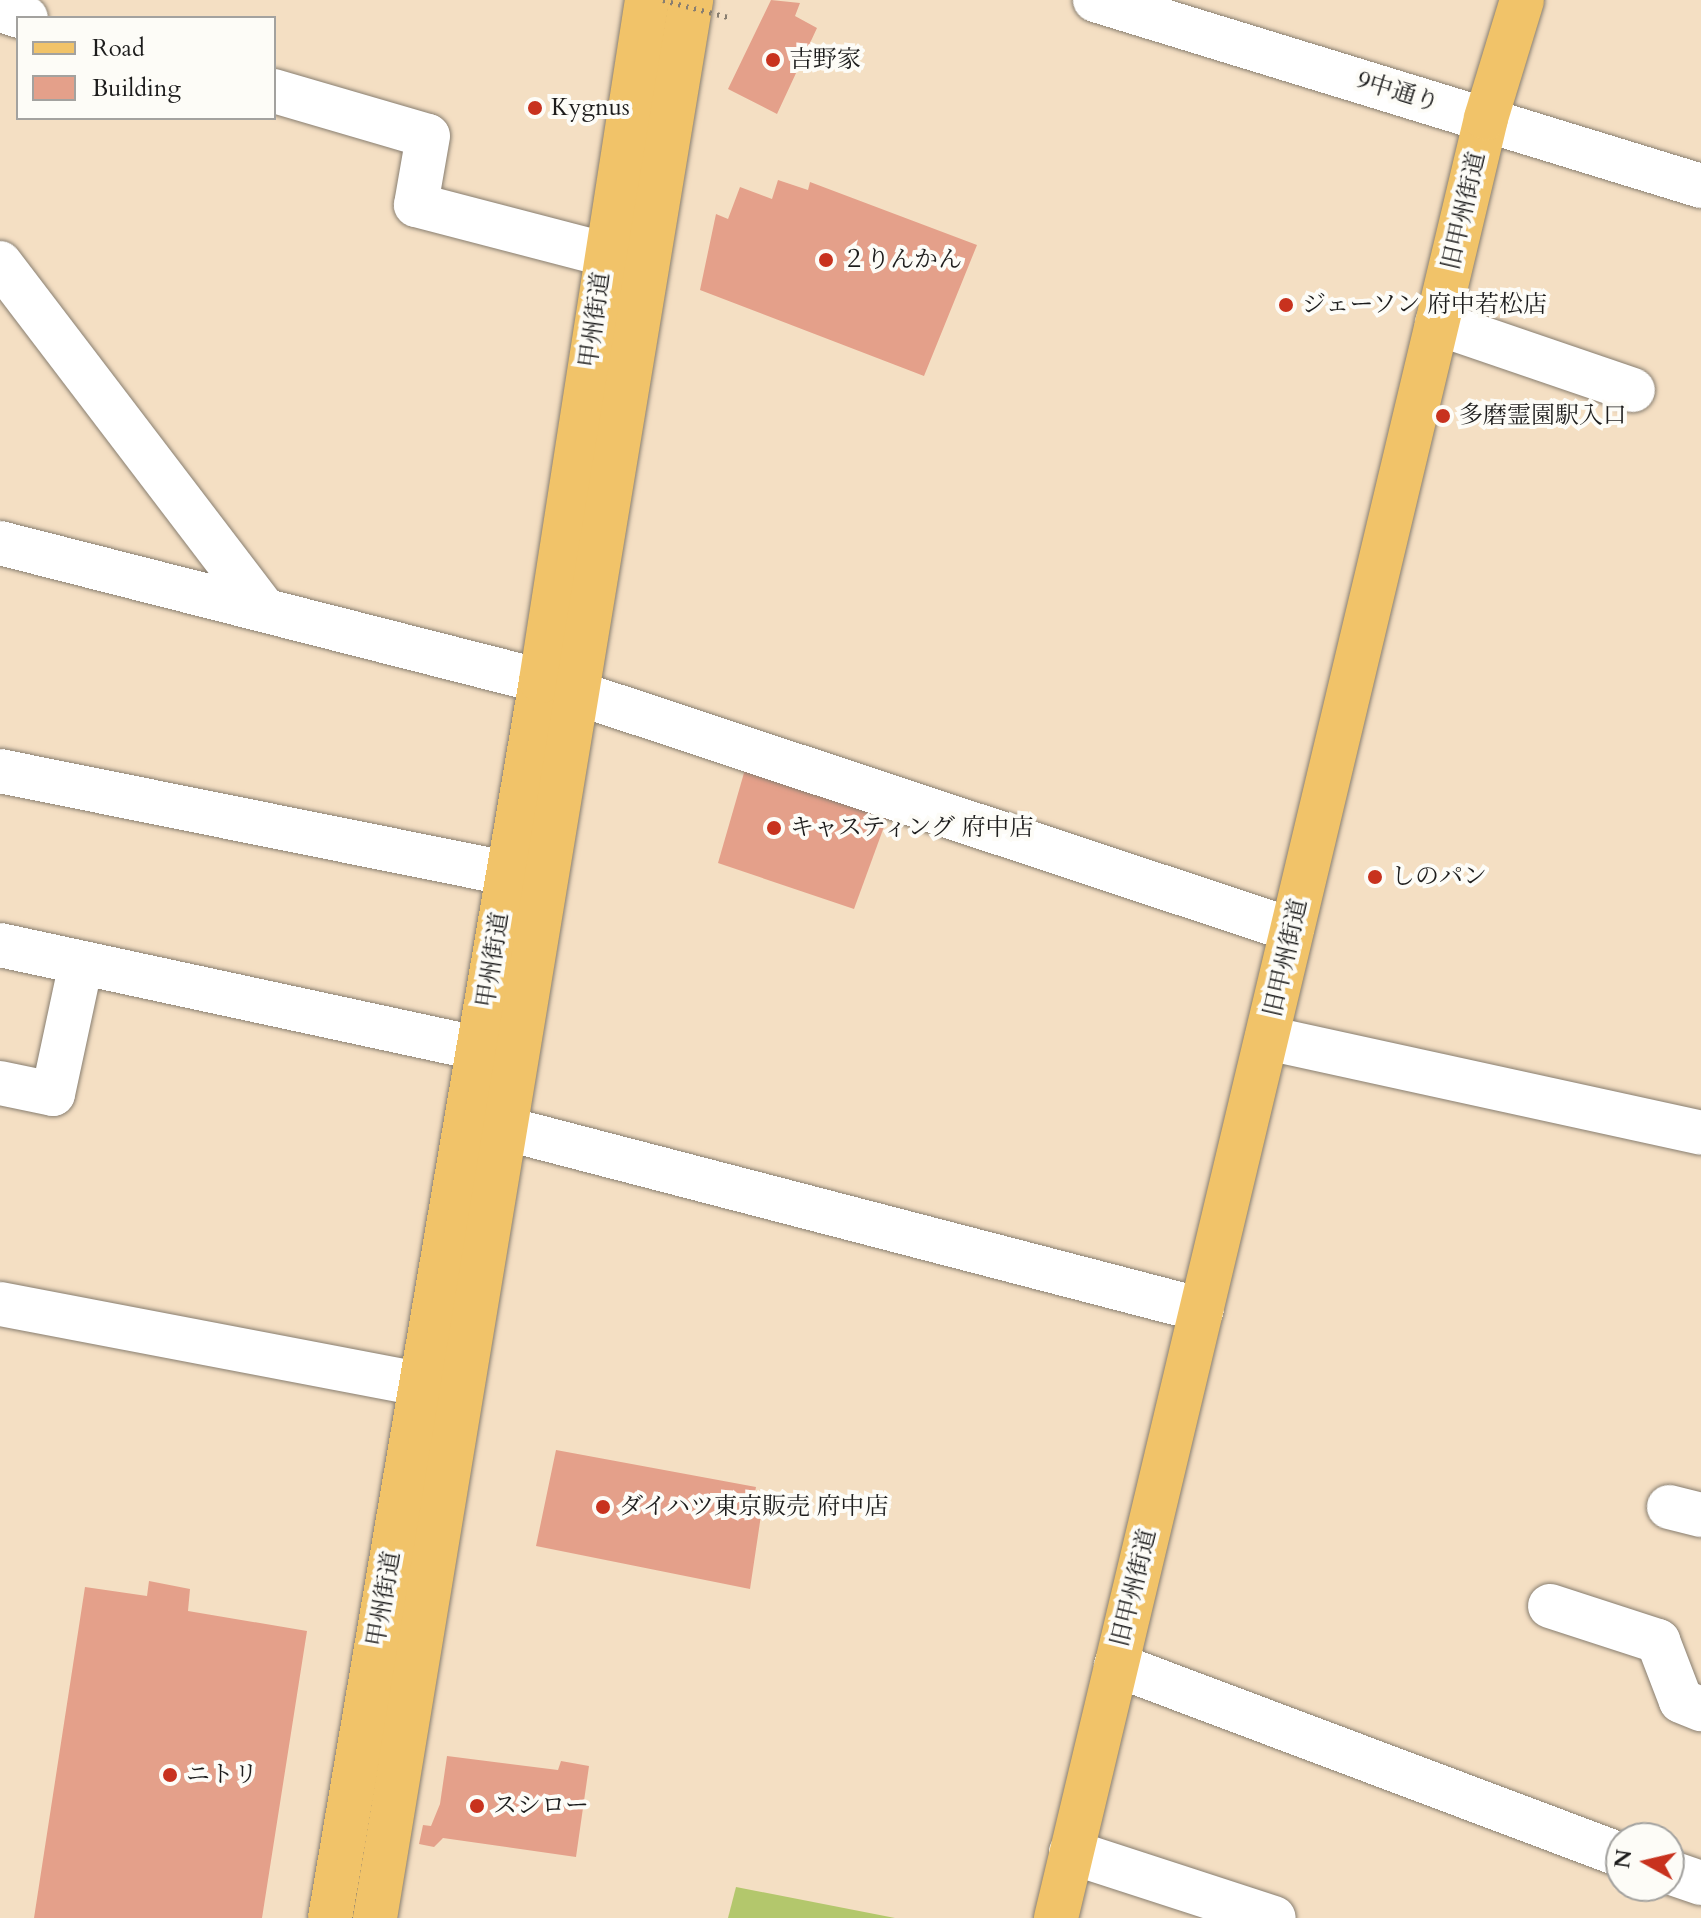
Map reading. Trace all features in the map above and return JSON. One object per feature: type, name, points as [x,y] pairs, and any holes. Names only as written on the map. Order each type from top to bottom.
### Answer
[{"type":"main road","name":"甲州街道","points":[[375,1918],[486,1122],[558,686],[604,254],[647,0]]},
{"type":"main road","name":"旧甲州街道","points":[[1056,1918],[1486,118],[1522,0]]},
{"type":"main road","name":"甲州街道","points":[[330,1918],[421,1384],[486,1122],[478,1048],[506,873],[558,686],[710,8]]},
{"type":"street","name":"9中通り","points":[[1095,0],[1701,186]]},
{"type":"street","points":[[0,10],[20,16]]},
{"type":"street","points":[[276,92],[428,136],[416,205],[604,254]]},
{"type":"street","points":[[8,280],[262,607]]},
{"type":"street","points":[[1437,323],[1633,390]]},
{"type":"street","points":[[0,543],[262,607],[558,686],[1292,930]]},
{"type":"street","points":[[0,771],[506,873]]},
{"type":"street","points":[[0,945],[478,1048]]},
{"type":"street","points":[[0,1083],[53,1094],[81,963]]},
{"type":"street","points":[[1267,1038],[1701,1133]]},
{"type":"street","points":[[486,1122],[1202,1310]]},
{"type":"street","points":[[0,1304],[421,1384]]},
{"type":"street","points":[[1550,1606],[1658,1641],[1681,1701],[1701,1709]]},
{"type":"street","points":[[1116,1665],[1605,1849]]},
{"type":"street","points":[[1071,1852],[1274,1918]]},
{"type":"path","points":[[663,0],[710,8]]},
{"type":"green space","points":[[736,1887],[895,1918],[728,1918]]},
{"type":"building","points":[[771,0],[800,3],[795,16],[817,28],[777,114],[728,89]]},
{"type":"building","points":[[778,180],[808,190],[810,182],[977,245],[924,376],[700,290],[716,214],[728,219],[740,187],[772,199]]},
{"type":"building","points":[[746,766],[889,813],[854,909],[718,863]]},
{"type":"building","points":[[556,1450],[756,1487],[754,1498],[763,1502],[750,1589],[536,1546]]},
{"type":"building","name":"ニトリ","points":[[149,1581],[190,1589],[188,1611],[307,1631],[262,1918],[34,1918],[85,1587],[147,1596]]},
{"type":"building","points":[[447,1756],[558,1770],[561,1761],[589,1766],[576,1857],[443,1838],[434,1847],[419,1844],[423,1825],[431,1826],[440,1804]]},
{"type":"place","name":"吉野家","points":[[773,60]]},
{"type":"place","name":"Kygnus","points":[[535,108]]},
{"type":"place","name":"２りんかん","points":[[826,260]]},
{"type":"place","name":"ジェーソン 府中若松店","points":[[1286,305]]},
{"type":"place","name":"多磨霊園駅入口","points":[[1443,416]]},
{"type":"place","name":"キャスティング 府中店","points":[[774,828]]},
{"type":"place","name":"しのパン","points":[[1375,877]]},
{"type":"place","name":"ダイハツ東京販売 府中店","points":[[603,1507]]},
{"type":"place","name":"ニトリ","points":[[170,1775]]},
{"type":"place","name":"スシロー","points":[[477,1806]]}]
